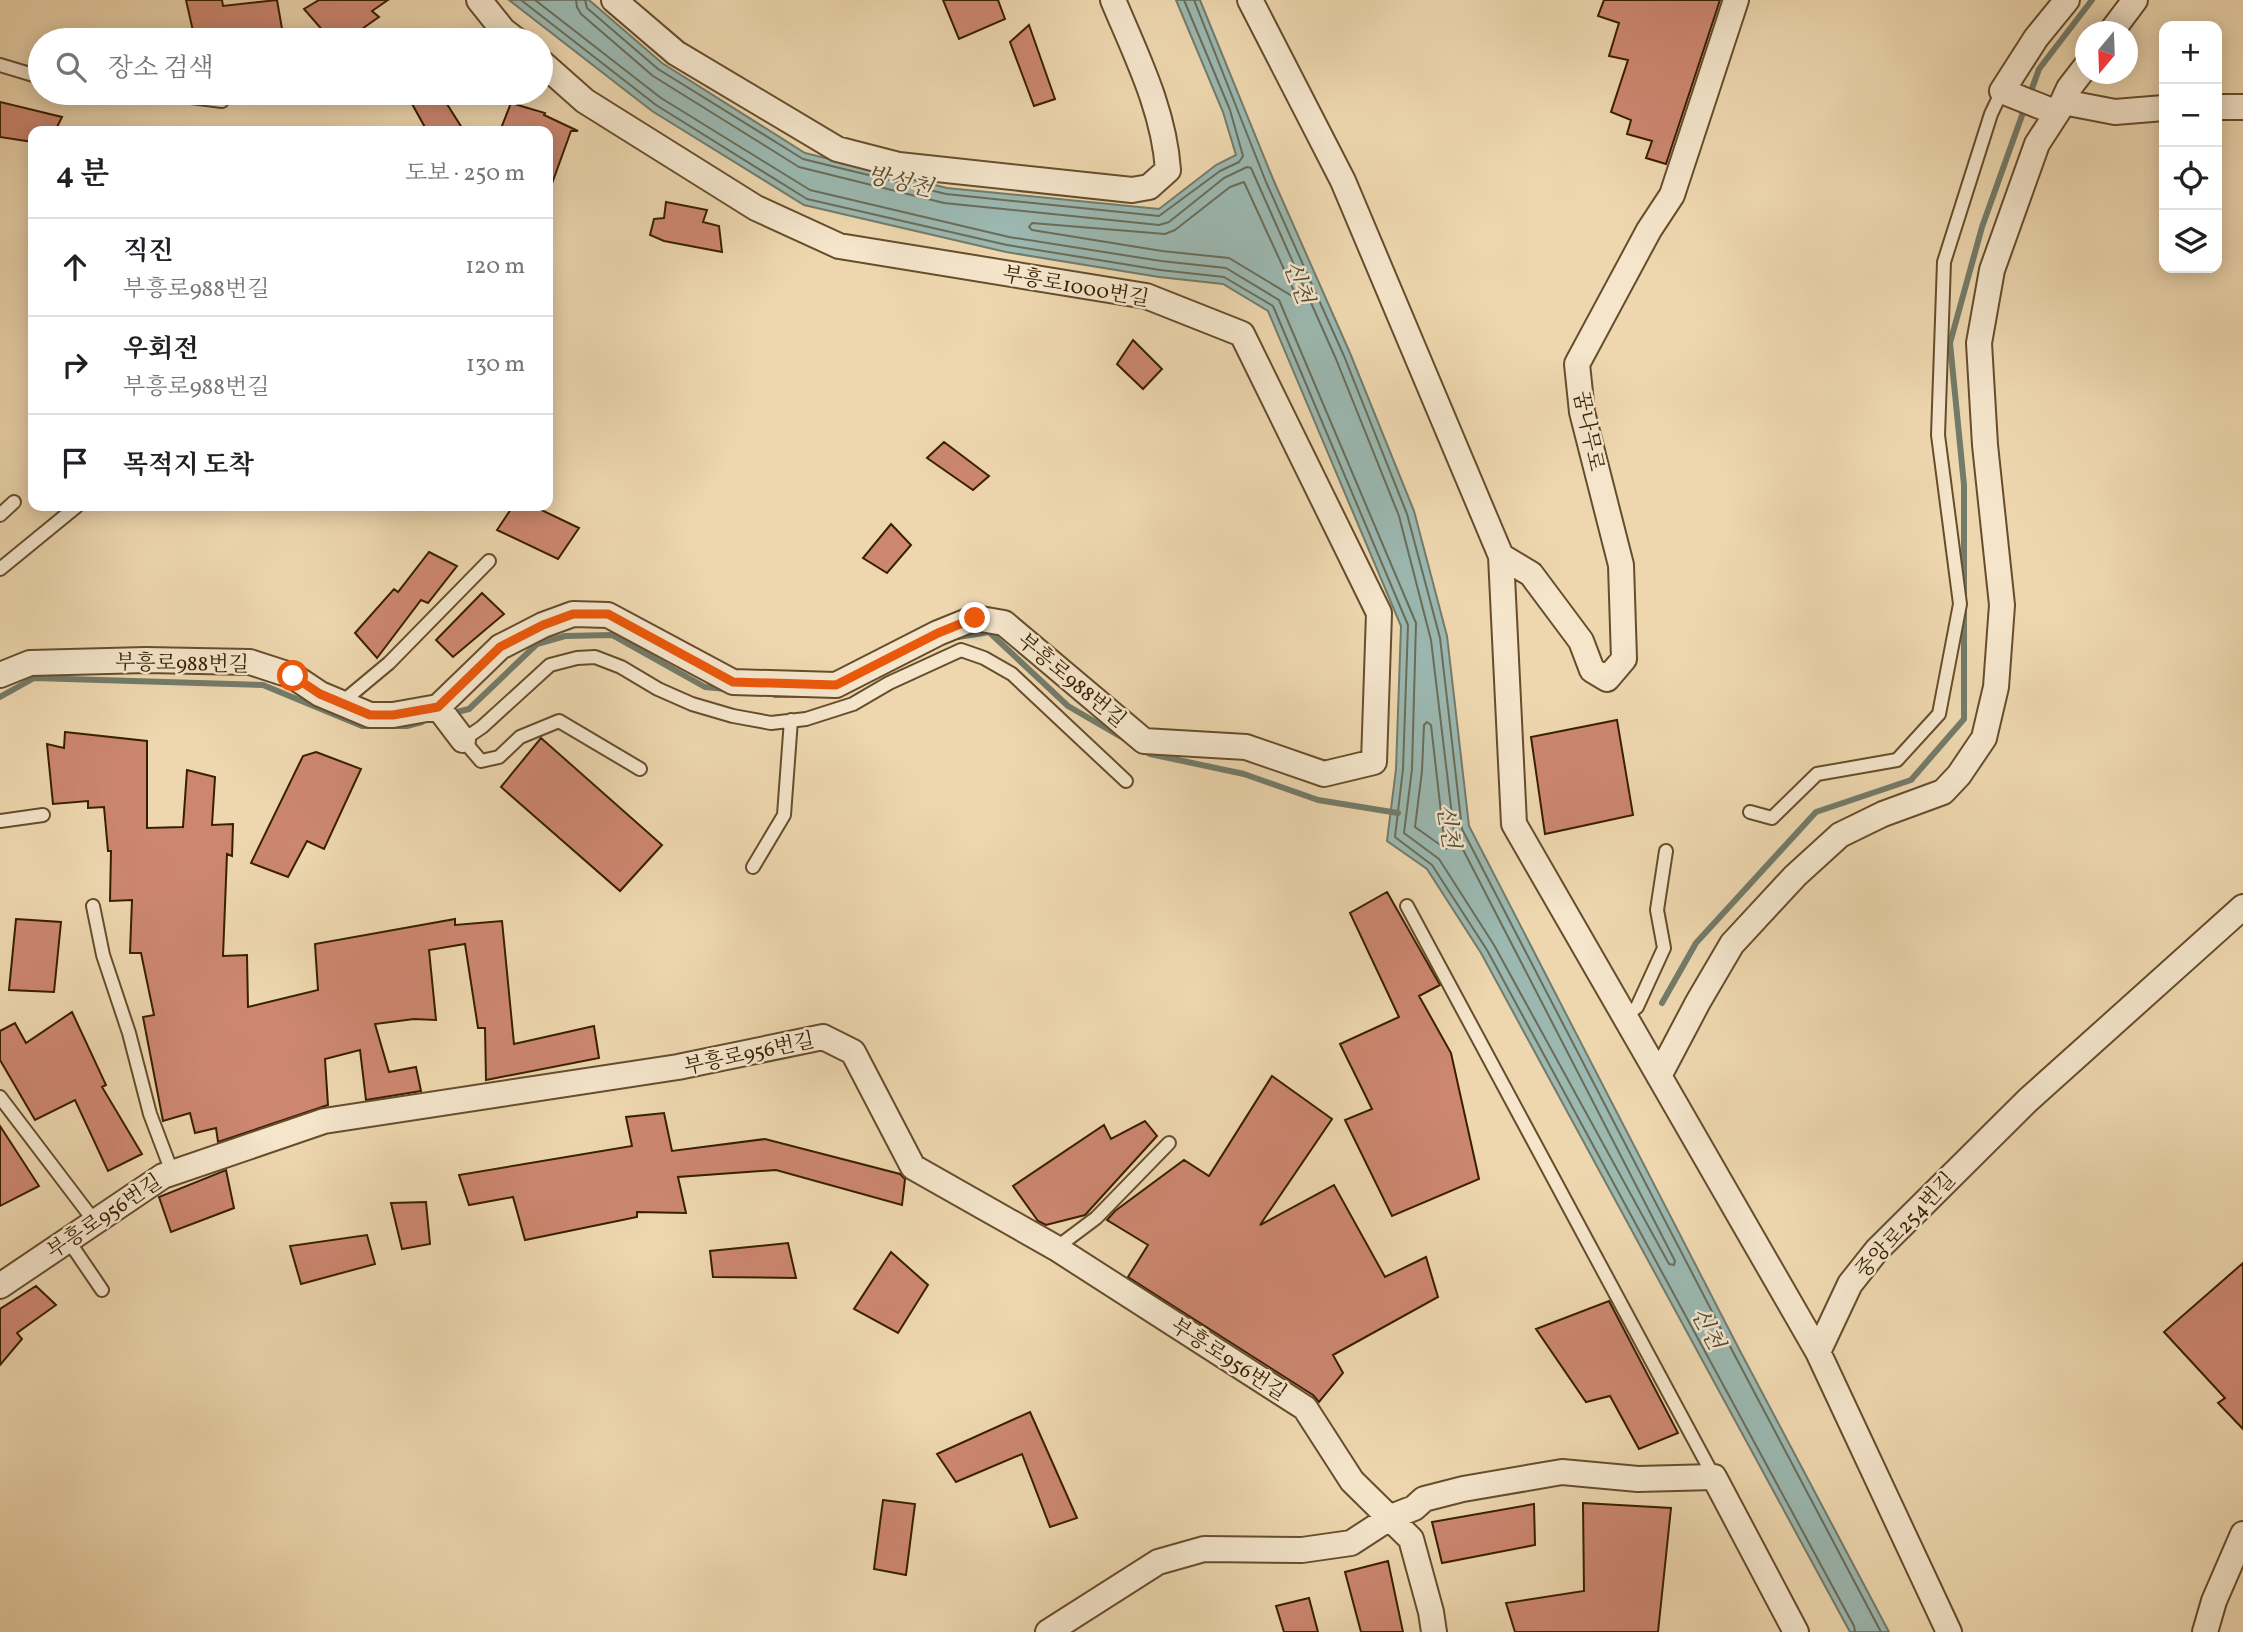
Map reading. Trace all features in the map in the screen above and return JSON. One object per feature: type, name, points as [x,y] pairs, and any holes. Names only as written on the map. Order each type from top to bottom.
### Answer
[{"type":"street","points":[[479,0],[501,28]]},
{"type":"street","points":[[614,0],[676,53],[837,149],[899,165],[1132,190],[1149,187],[1168,170],[1166,145],[1161,123],[1113,0]]},
{"type":"street","points":[[1250,0],[1343,181],[1501,556],[1514,824],[1818,1352],[1948,1632]]},
{"type":"street","name":"꿈나무로","points":[[1501,556],[1531,574],[1581,641],[1592,670],[1607,679],[1624,659],[1621,565],[1582,411],[1577,364],[1649,230],[1672,195],[1736,0]]},
{"type":"street","points":[[2067,0],[2036,38],[2002,91],[2060,108],[2115,112],[2159,108]]},
{"type":"street","points":[[2120,21],[2135,0]]},
{"type":"street","name":"부흥로1000번길","points":[[553,73],[585,101],[756,208],[839,246],[1146,296],[1242,334],[1380,613],[1374,762]]},
{"type":"street","points":[[1659,1076],[1732,944],[1795,876],[1840,835],[1884,814],[1943,792],[1959,775],[1984,738],[1997,687],[2002,605],[1984,444],[1979,343],[1992,270],[2037,144],[2075,80]]},
{"type":"street","points":[[2222,107],[2243,107]]},
{"type":"street","name":"부흥로988번길","points":[[2,670],[30,663],[146,660],[250,662],[293,676],[320,694],[370,715],[393,715],[438,707],[500,647],[543,625],[573,614],[608,614],[733,682],[836,685],[938,633],[975,618],[1004,623],[1144,741],[1246,747],[1324,774],[1374,762]]},
{"type":"street","points":[[438,707],[463,740]]},
{"type":"street","name":"중앙로254번길","points":[[1818,1352],[1850,1284],[1877,1250],[2028,1100],[2243,907]]},
{"type":"street","name":"부흥로956번길","points":[[0,1286],[163,1175],[324,1121],[678,1068],[823,1037],[853,1052],[913,1167],[1056,1248],[1305,1408],[1352,1481],[1411,1539],[1434,1632]]},
{"type":"street","points":[[1048,1632],[1158,1562],[1204,1549],[1302,1550],[1351,1543],[1391,1517],[1414,1508],[1424,1499],[1562,1472],[1638,1479],[1714,1477],[1796,1632]]},
{"type":"street","points":[[2205,1632],[2214,1601],[2243,1534]]},
{"type":"lane","points":[[0,65],[28,73]]},
{"type":"lane","points":[[1750,812],[1772,818],[1817,774],[1897,760],[1939,714],[1960,604],[1938,435],[1944,262],[1991,114],[2002,91]]},
{"type":"lane","points":[[0,514],[14,502]]},
{"type":"lane","points":[[0,569],[72,511]]},
{"type":"lane","points":[[341,702],[389,663],[489,561]]},
{"type":"lane","points":[[640,769],[559,721],[520,737],[499,757],[481,761],[463,740],[482,727],[550,665],[576,658],[595,657],[621,667],[658,689],[692,704],[771,723],[806,719],[853,704],[889,683],[961,650],[984,658],[1012,674],[1126,781]]},
{"type":"lane","points":[[753,867],[784,815],[791,720]]},
{"type":"lane","points":[[0,821],[43,815]]},
{"type":"lane","points":[[1625,1016],[1637,1007],[1664,948],[1657,910],[1666,851]]},
{"type":"lane","points":[[93,906],[103,955],[129,1033],[150,1114],[172,1172]]},
{"type":"lane","points":[[1407,906],[1714,1477]]},
{"type":"lane","points":[[0,1097],[95,1222]]},
{"type":"lane","points":[[1056,1248],[1096,1218],[1169,1143]]},
{"type":"lane","points":[[68,1240],[102,1290]]},
{"type":"water","points":[[509,0],[589,0],[662,63],[805,153],[947,188],[1159,209],[1216,165],[1236,155],[1223,112],[1176,0],[1200,0],[1414,511],[1447,636],[1469,826],[1739,1349],[1889,1632],[1850,1632],[1481,953],[1427,869],[1387,841],[1396,769],[1401,626],[1268,311],[1223,284],[1159,277],[1006,252],[804,205],[652,111],[553,34],[553,28],[545,28]]},
{"type":"building","points":[[186,0],[222,0],[223,6],[277,0],[282,28],[192,28]]},
{"type":"building","points":[[319,0],[388,0],[372,11],[379,17],[363,28],[321,28],[304,9]]},
{"type":"building","points":[[943,0],[998,0],[1005,19],[959,39]]},
{"type":"building","points":[[1604,0],[1720,0],[1666,164],[1646,158],[1652,141],[1627,134],[1631,120],[1611,112],[1628,60],[1609,56],[1619,23],[1598,16]]},
{"type":"building","points":[[1029,25],[1055,99],[1034,106],[1010,42]]},
{"type":"building","points":[[0,102],[62,117],[58,126],[28,126],[28,141],[0,137]]},
{"type":"building","points":[[413,105],[448,105],[461,126],[424,126]]},
{"type":"building","points":[[510,105],[518,105],[545,113],[544,115],[578,131],[571,131],[553,181],[553,126],[502,126]]},
{"type":"building","points":[[666,202],[707,210],[703,222],[719,226],[722,252],[664,241],[650,235],[654,219],[664,218]]},
{"type":"building","points":[[1133,340],[1162,369],[1143,389],[1117,364]]},
{"type":"building","points":[[944,442],[989,476],[973,490],[927,458]]},
{"type":"building","points":[[510,511],[543,511],[579,528],[558,559],[497,530]]},
{"type":"building","points":[[891,524],[911,545],[887,573],[863,558]]},
{"type":"building","points":[[429,552],[457,566],[428,603],[421,600],[377,658],[355,633],[394,589],[398,592]]},
{"type":"building","points":[[482,593],[504,614],[453,657],[436,640]]},
{"type":"building","points":[[1617,720],[1633,815],[1545,834],[1531,737]]},
{"type":"building","points":[[65,732],[147,741],[147,828],[183,827],[187,770],[215,777],[212,825],[233,824],[232,856],[227,854],[223,956],[247,955],[248,1007],[318,990],[315,944],[455,919],[455,925],[502,921],[514,1044],[594,1026],[599,1058],[486,1080],[485,1028],[478,1028],[465,944],[429,950],[436,1020],[414,1019],[375,1024],[389,1072],[416,1067],[421,1091],[366,1100],[360,1050],[325,1059],[328,1105],[218,1142],[216,1128],[195,1133],[190,1113],[163,1121],[143,1017],[154,1015],[141,953],[130,953],[132,900],[110,901],[111,851],[108,851],[104,807],[88,808],[88,801],[53,804],[47,744],[64,748]]},
{"type":"building","points":[[541,738],[662,845],[620,891],[501,787]]},
{"type":"building","points":[[316,752],[361,769],[324,849],[307,841],[288,877],[251,863],[303,756]]},
{"type":"building","points":[[1387,892],[1440,985],[1419,996],[1451,1053],[1479,1179],[1392,1216],[1345,1120],[1372,1109],[1340,1044],[1399,1017],[1350,913]]},
{"type":"building","points":[[16,919],[61,922],[54,992],[9,990]]},
{"type":"building","points":[[72,1012],[106,1085],[102,1087],[142,1154],[108,1171],[75,1100],[35,1120],[0,1060],[0,1031],[15,1023],[26,1043]]},
{"type":"building","points":[[1272,1076],[1332,1119],[1260,1225],[1334,1185],[1385,1277],[1426,1257],[1438,1297],[1333,1355],[1343,1373],[1319,1402],[1313,1395],[1128,1277],[1148,1245],[1107,1220],[1115,1211],[1184,1160],[1209,1176]]},
{"type":"building","points":[[664,1113],[672,1151],[765,1139],[900,1174],[905,1179],[902,1205],[776,1170],[678,1177],[686,1213],[637,1212],[637,1217],[525,1240],[513,1197],[469,1205],[459,1175],[632,1146],[626,1117]]},
{"type":"building","points":[[1145,1121],[1157,1136],[1085,1215],[1046,1225],[1038,1221],[1013,1186],[1104,1125],[1111,1139]]},
{"type":"building","points":[[0,1126],[39,1186],[0,1206]]},
{"type":"building","points":[[226,1170],[234,1208],[171,1232],[159,1197]]},
{"type":"building","points":[[426,1202],[430,1244],[402,1249],[391,1203]]},
{"type":"building","points":[[367,1235],[375,1264],[301,1284],[290,1246]]},
{"type":"building","points":[[788,1243],[796,1278],[713,1277],[710,1251]]},
{"type":"building","points":[[891,1252],[928,1285],[898,1333],[854,1309]]},
{"type":"building","points":[[2243,1263],[2243,1429],[2218,1403],[2225,1398],[2164,1332]]},
{"type":"building","points":[[36,1286],[56,1305],[17,1333],[22,1339],[0,1365],[0,1309]]},
{"type":"building","points":[[1609,1301],[1678,1433],[1639,1449],[1610,1396],[1586,1402],[1536,1329]]},
{"type":"building","points":[[1030,1412],[1077,1518],[1050,1527],[1022,1454],[956,1482],[937,1454]]},
{"type":"building","points":[[883,1500],[915,1504],[906,1575],[874,1569]]},
{"type":"building","points":[[1583,1503],[1671,1508],[1658,1632],[1515,1632],[1506,1603],[1584,1591]]},
{"type":"building","points":[[1534,1504],[1535,1545],[1442,1563],[1432,1522]]},
{"type":"building","points":[[1388,1561],[1403,1632],[1361,1632],[1345,1572]]},
{"type":"building","points":[[1309,1598],[1318,1632],[1284,1632],[1276,1606]]},
{"type":"waterway","points":[[2029,97],[2039,69],[2092,0]]},
{"type":"waterway","points":[[1964,595],[1964,485],[1950,343],[1982,227],[2025,107]]},
{"type":"waterway","points":[[1662,1003],[1696,943],[1816,812],[1911,780],[1964,719],[1964,609]]},
{"type":"waterway","points":[[958,637],[989,632],[1068,706],[1123,738]]},
{"type":"waterway","points":[[449,714],[469,709],[537,644],[565,636],[612,635],[705,687],[726,689]]},
{"type":"waterway","points":[[0,697],[34,678],[263,685],[362,726],[370,726]]},
{"type":"waterway","points":[[775,695],[806,695]]},
{"type":"waterway","points":[[395,726],[422,722]]},
{"type":"waterway","points":[[1144,750],[1150,754],[1244,774],[1318,800],[1398,813]]},
{"type":"route","points":[[293,676],[320,694],[370,715],[393,715],[438,707],[500,647],[543,625],[573,614],[608,614],[733,682],[836,685],[938,633],[975,618]]},
{"type":"water label","name":"방성천","points":[[900,181]]},
{"type":"water label","name":"신천","points":[[1299,282]]},
{"type":"water label","name":"신천","points":[[1449,826]]},
{"type":"water label","name":"신천","points":[[1708,1328]]}]
